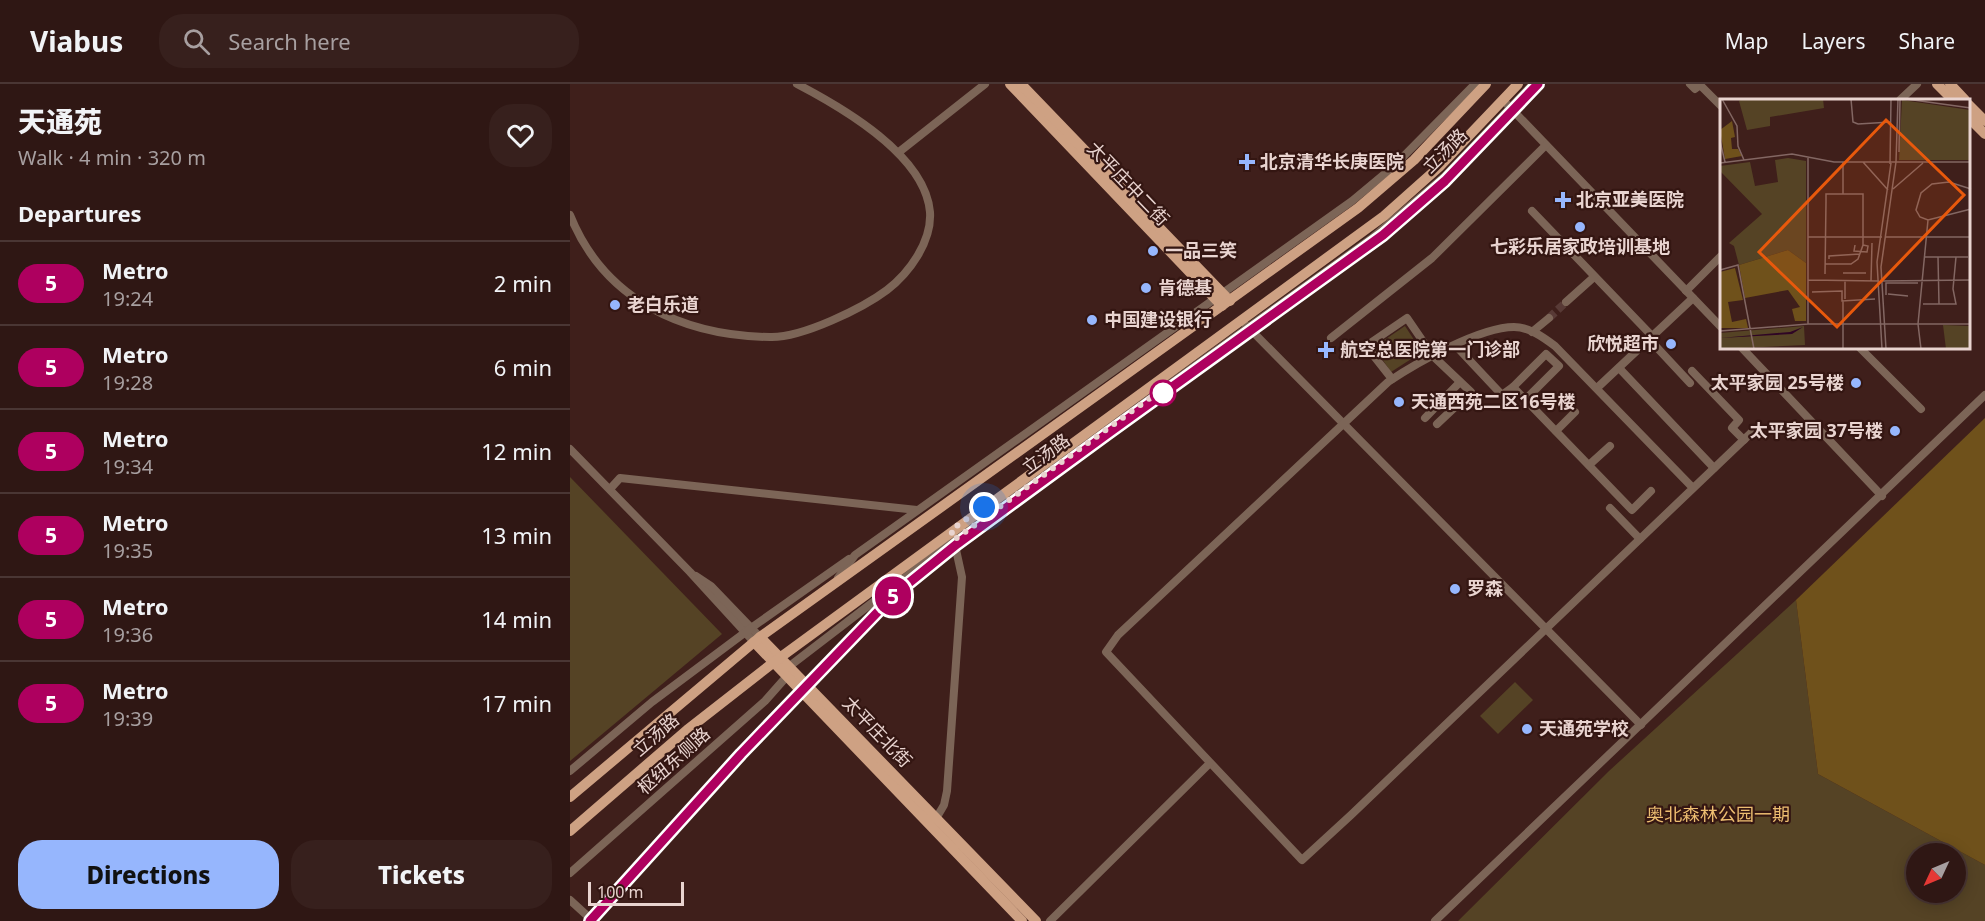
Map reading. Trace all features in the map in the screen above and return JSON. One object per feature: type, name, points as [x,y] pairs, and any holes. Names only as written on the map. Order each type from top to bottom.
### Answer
[{"type":"main road","name":"太平庄中二街","points":[[1010,84],[1223,300]]},
{"type":"main road","name":"太平庄中二街","points":[[1021,84],[1223,300]]},
{"type":"main road","name":"立汤路","points":[[570,797],[757,639],[1223,300],[1374,195],[1414,160],[1486,84]]},
{"type":"main road","name":"立汤路","points":[[570,831],[687,730],[777,659],[1245,324],[1355,239],[1412,193],[1507,104],[1518,84]]},
{"type":"main road","points":[[1937,84],[1952,99]]},
{"type":"main road","points":[[1950,84],[1964,99]]},
{"type":"main road","points":[[1970,106],[1985,121]]},
{"type":"main road","points":[[1970,119],[1985,134]]},
{"type":"main road","name":"太平庄北街","points":[[757,639],[777,659],[788,677],[1035,921]]},
{"type":"main road","name":"太平庄北街","points":[[777,659],[790,665],[1022,921]]},
{"type":"street","points":[[570,215],[579,239],[628,295],[677,322],[732,334],[771,337],[785,335],[832,320],[870,303],[908,272],[925,240],[930,213],[919,181],[900,152],[847,112],[797,84]]},
{"type":"street","points":[[900,152],[985,84]]},
{"type":"street","name":"立汤路","points":[[831,587],[855,555],[1223,300],[1352,201],[1394,166],[1475,84]]},
{"type":"street","name":"立汤路","points":[[1507,104],[1533,84]]},
{"type":"street","points":[[1690,84],[1695,89],[1700,85],[1720,105]]},
{"type":"street","points":[[1901,99],[1917,84]]},
{"type":"street","points":[[1507,104],[1720,326]]},
{"type":"street","points":[[1331,338],[1432,258],[1546,145]]},
{"type":"street","points":[[1532,211],[1690,383]]},
{"type":"street","points":[[1686,291],[1720,257]]},
{"type":"street","points":[[1566,302],[1594,277]]},
{"type":"street","points":[[1597,388],[1693,298]]},
{"type":"street","points":[[1392,379],[1366,346],[1407,318],[1433,356],[1471,392],[1437,424]]},
{"type":"street","points":[[1532,332],[1548,318]]},
{"type":"street","points":[[1245,324],[1641,725]]},
{"type":"street","points":[[1693,488],[1555,346],[1532,332],[1515,327],[1491,330],[1433,356],[1392,379],[1342,422],[1118,635],[1106,652],[1209,764],[1302,860],[1752,432]]},
{"type":"street","points":[[1456,346],[1502,395],[1546,354],[1559,366],[1526,399]]},
{"type":"street","points":[[1744,350],[1882,496]]},
{"type":"street","points":[[1862,350],[1921,409]]},
{"type":"street","points":[[1619,368],[1714,468]]},
{"type":"street","points":[[1692,371],[1738,420],[1732,428],[1744,440]]},
{"type":"street","points":[[1425,418],[1460,382]]},
{"type":"street","points":[[1513,387],[1632,510],[1652,491]]},
{"type":"street","points":[[1435,921],[1882,496],[1985,395]]},
{"type":"street","points":[[1556,431],[1575,412]]},
{"type":"street","points":[[1589,465],[1610,446]]},
{"type":"street","name":"太平庄北街","points":[[570,449],[690,572],[711,586],[757,639]]},
{"type":"street","points":[[610,489],[620,478],[917,510]]},
{"type":"street","points":[[1610,508],[1640,539]]},
{"type":"street","points":[[934,822],[946,790],[962,577],[952,535]]},
{"type":"street","name":"立汤路","points":[[790,665],[952,535]]},
{"type":"street","points":[[570,771],[652,702],[748,630],[855,555]]},
{"type":"street","points":[[788,677],[790,665]]},
{"type":"street","name":"枢纽东侧路","points":[[570,873],[765,701],[788,677]]},
{"type":"street","points":[[1050,921],[1209,764]]},
{"type":"street","points":[[570,900],[593,921]]},
{"type":"green space","points":[[1405,326],[1422,352],[1391,372],[1374,347]]},
{"type":"green space","points":[[570,477],[722,634],[570,761]]},
{"type":"green space","name":"奥北森林公园一期","points":[[1796,600],[1818,774],[1945,843],[1906,843],[1906,903],[1966,903],[1966,855],[1985,865],[1985,921],[1458,921],[1609,771]]},
{"type":"green space","points":[[1515,682],[1533,700],[1498,734],[1480,716]]},
{"type":"shaded area","points":[[1985,418],[1985,865],[1966,855],[1966,843],[1945,843],[1818,774],[1796,600]]},
{"type":"tunnel","points":[[1549,318],[1566,302]]},
{"type":"railway","points":[[590,921],[711,786],[895,595],[957,544],[1383,235],[1445,181],[1538,84]]},
{"type":"metro line","name":"5","points":[[590,921],[711,786],[833,656],[894,595],[957,544],[1383,235],[1445,181],[1538,84]]},
{"type":"place","name":"北京清华长庚医院","points":[[1247,162]]},
{"type":"place","name":"北京亚美医院","points":[[1563,200]]},
{"type":"place","name":"七彩乐居家政培训基地","points":[[1580,227]]},
{"type":"place","name":"一品三笑","points":[[1153,251]]},
{"type":"place","name":"肯德基","points":[[1146,288]]},
{"type":"place","name":"老白乐道","points":[[615,305]]},
{"type":"place","name":"中国建设银行","points":[[1092,320]]},
{"type":"place","name":"欣悦超市","points":[[1671,344]]},
{"type":"place","name":"航空总医院第一门诊部","points":[[1326,350]]},
{"type":"place","name":"太平家园 25号楼","points":[[1856,383]]},
{"type":"place","name":"天通西苑二区16号楼","points":[[1399,402]]},
{"type":"place","name":"太平家园 37号楼","points":[[1895,431]]},
{"type":"place","name":"罗森","points":[[1455,589]]},
{"type":"place","name":"天通苑学校","points":[[1527,729]]},
{"type":"route","points":[[984,507],[951,530],[954,540],[1157,393],[1163,393]]}]
